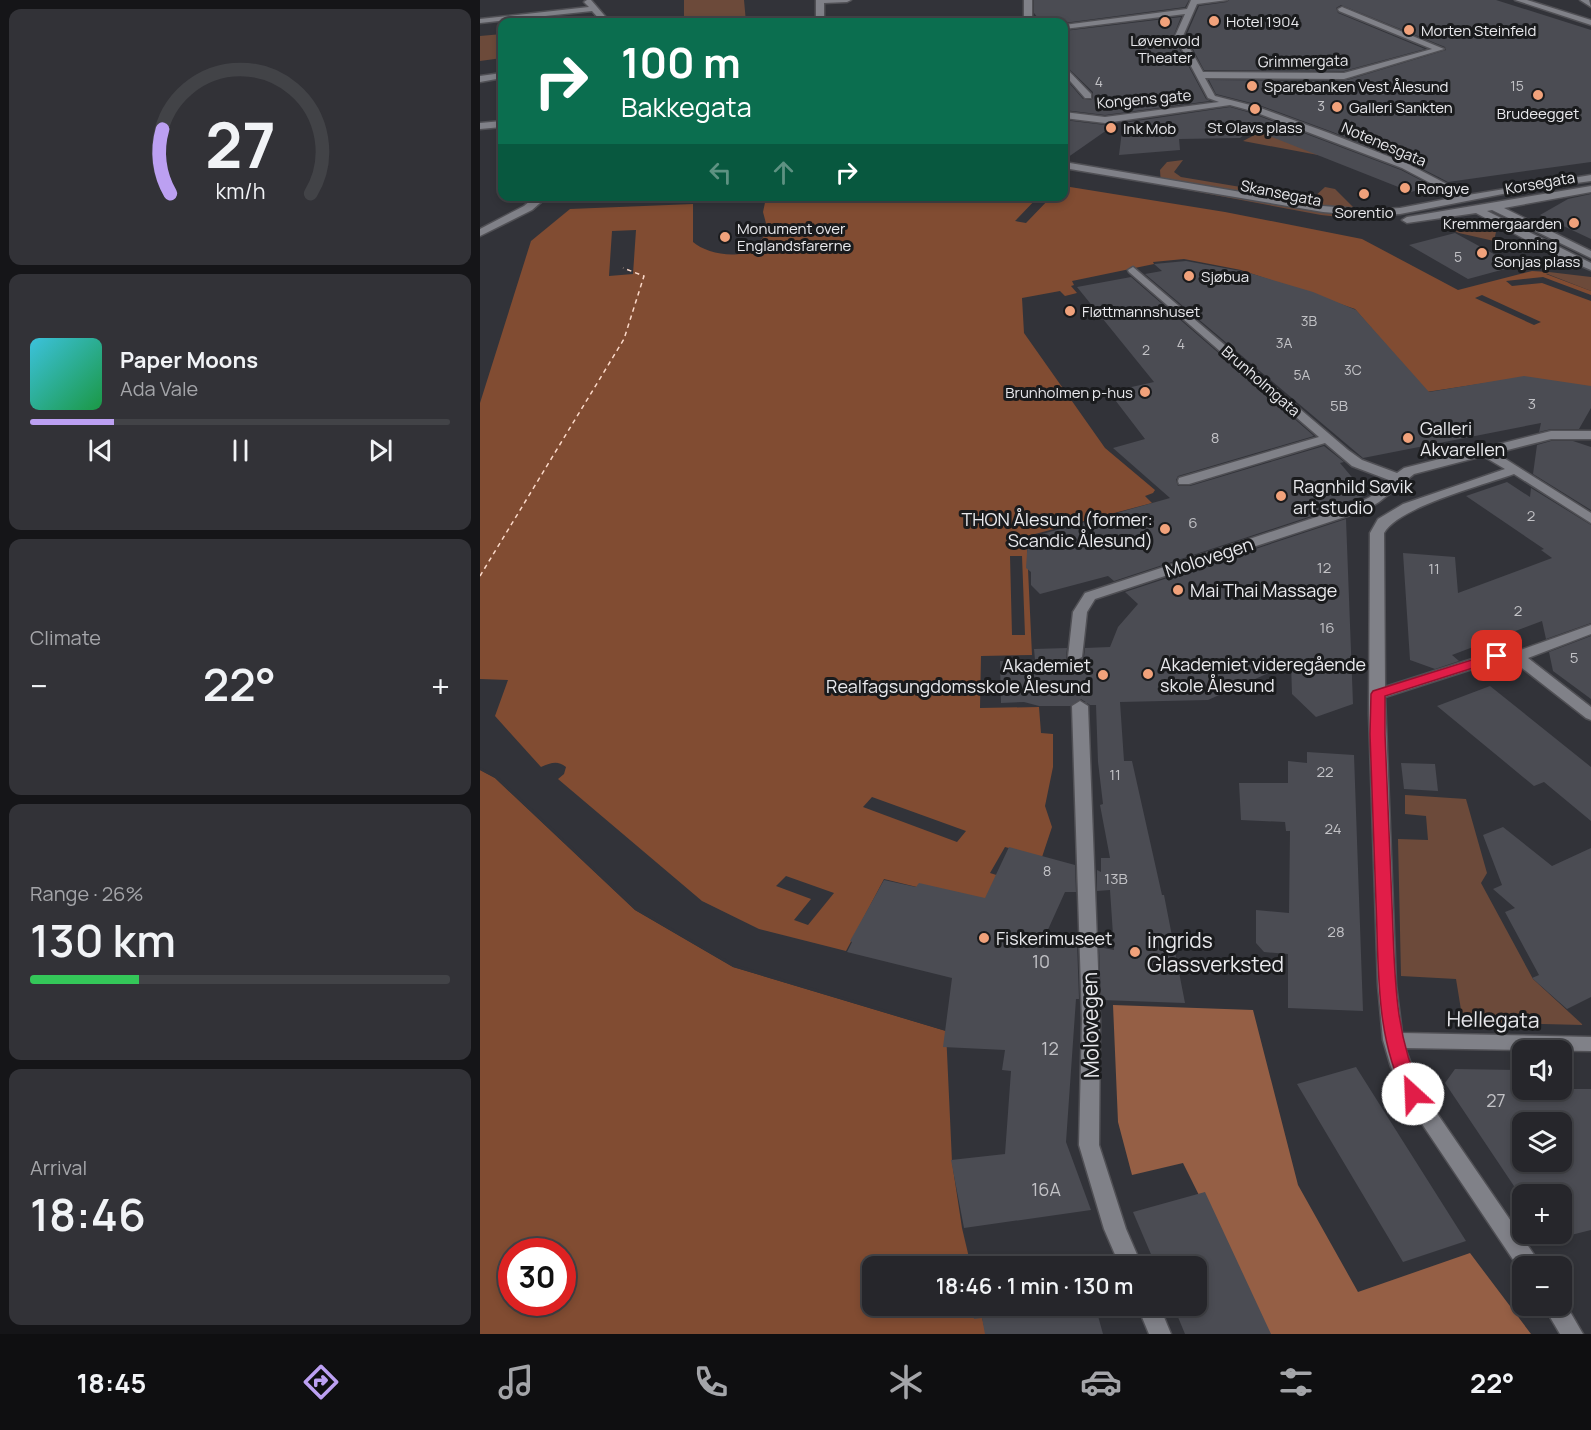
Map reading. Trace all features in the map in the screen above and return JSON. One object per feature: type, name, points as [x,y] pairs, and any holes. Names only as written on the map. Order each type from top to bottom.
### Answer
[{"type":"street","points":[[587,0],[602,18]]},
{"type":"street","points":[[820,18],[820,1],[846,0]]},
{"type":"street","points":[[1028,0],[1028,18]]},
{"type":"street","points":[[1223,0],[1194,1],[1179,36],[1212,98],[1227,104]]},
{"type":"street","points":[[1520,0],[1591,23]]},
{"type":"street","points":[[1584,0],[1591,5]]},
{"type":"street","points":[[508,18],[594,9]]},
{"type":"street","name":"Grimmergata","points":[[1199,75],[1344,76],[1440,49],[1342,9]]},
{"type":"street","points":[[1068,27],[1189,11]]},
{"type":"street","points":[[480,21],[498,19]]},
{"type":"street","points":[[1068,74],[1088,96]]},
{"type":"street","points":[[480,79],[498,77]]},
{"type":"street","name":"Kongens gate","points":[[1068,115],[1105,120],[1227,104]]},
{"type":"street","name":"Notenesgata","points":[[1227,104],[1255,109],[1405,166],[1467,198],[1495,207],[1591,255]]},
{"type":"street","points":[[480,126],[498,124]]},
{"type":"street","name":"Skansegata","points":[[1068,166],[1323,209],[1361,213],[1400,212],[1467,198]]},
{"type":"street","name":"Korsegata","points":[[1518,188],[1525,180],[1591,170]]},
{"type":"street","name":"Skansegata","points":[[1068,172],[1358,221],[1397,221],[1495,207]]},
{"type":"street","name":"Korsegata","points":[[1467,198],[1591,178]]},
{"type":"street","name":"Korsegata","points":[[1495,207],[1591,189]]},
{"type":"street","name":"Notenesgata","points":[[1467,198],[1476,210],[1561,255],[1591,267]]},
{"type":"street","points":[[480,233],[537,201]]},
{"type":"street","name":"Brunholmgata","points":[[1133,270],[1357,463],[1397,478]]},
{"type":"street","points":[[1397,478],[1409,471],[1551,435],[1591,435]]},
{"type":"street","points":[[1184,481],[1327,439]]},
{"type":"street","points":[[1483,451],[1591,519]]},
{"type":"street","points":[[1514,470],[1408,507],[1383,522],[1377,533],[1378,694],[1382,858],[1393,1040],[1401,1067],[1413,1094],[1521,1256]]},
{"type":"street","name":"Molovegen","points":[[1075,657],[1080,612],[1090,596],[1355,510],[1375,501],[1397,478]]},
{"type":"street","points":[[1378,694],[1497,656],[1517,657],[1591,629]]},
{"type":"street","points":[[1517,657],[1591,715]]},
{"type":"street","name":"Molovegen","points":[[1080,706],[1091,1020],[1089,1145],[1127,1256]]},
{"type":"street","name":"Hellegata","points":[[1393,1040],[1591,1044]]},
{"type":"street","points":[[1153,1316],[1160,1334]]},
{"type":"street","points":[[1561,1316],[1572,1334]]},
{"type":"shaded area","points":[[684,0],[744,0],[746,18],[684,17]]},
{"type":"shaded area","points":[[498,34],[498,59],[480,61],[480,36]]},
{"type":"shaded area","points":[[1266,129],[1334,158],[1243,141]]},
{"type":"shaded area","points":[[1183,160],[1174,172],[1181,177],[1312,199],[1325,187],[1335,189],[1366,220],[1321,215],[1161,185],[1160,170],[1167,162]]},
{"type":"shaded area","points":[[1068,187],[1225,212],[1362,239],[1458,290],[1532,271],[1549,272],[1546,274],[1591,291],[1591,387],[1526,377],[1426,392],[1355,309],[1241,270],[1184,259],[1153,262],[1154,264],[1072,281],[1074,285],[1071,286],[1077,293],[1065,296],[1060,291],[1022,298],[1024,333],[1105,448],[1155,490],[1145,496],[1152,503],[1020,538],[1027,548],[1032,655],[981,656],[980,708],[1039,707],[1041,733],[1053,734],[1053,767],[1045,806],[1052,827],[1042,857],[1005,847],[990,873],[1006,878],[995,906],[884,879],[846,951],[759,929],[702,901],[558,779],[564,774],[566,767],[551,763],[541,767],[495,716],[508,680],[480,679],[480,403],[531,241],[570,209],[693,204],[693,242],[713,252],[739,254],[754,247],[768,231],[763,212],[765,201],[1068,201]]},
{"type":"shaded area","points":[[1442,226],[1482,227],[1496,232],[1494,241],[1459,233]]},
{"type":"shaded area","points":[[1545,273],[1591,277],[1591,291]]},
{"type":"shaded area","points":[[480,770],[495,778],[635,910],[733,967],[946,1031],[952,1162],[969,1256],[862,1256],[862,1316],[982,1316],[986,1334],[480,1334]]},
{"type":"shaded area","points":[[1405,795],[1466,799],[1487,873],[1481,883],[1533,979],[1583,1025],[1463,1022],[1456,979],[1401,976],[1398,839],[1428,840],[1426,816],[1405,814]]},
{"type":"shaded area","points":[[1113,1005],[1253,1010],[1298,1185],[1358,1292],[1470,1253],[1512,1309],[1512,1316],[1517,1316],[1531,1334],[1268,1334],[1183,1163],[1132,1175],[1118,1122]]},
{"type":"pier","points":[[1034,201],[1047,201],[1026,223],[1015,221]]},
{"type":"pier","points":[[636,230],[633,274],[609,276],[612,231]]},
{"type":"pier","points":[[1543,277],[1591,295],[1591,301],[1542,283],[1512,286],[1506,281]]},
{"type":"pier","points":[[1482,295],[1541,322],[1534,325],[1475,298]]},
{"type":"pier","points":[[1010,556],[1022,556],[1025,635],[1012,635]]},
{"type":"pier","points":[[480,767],[497,776],[637,908],[734,964],[946,1028],[946,1031],[733,967],[635,910],[495,778],[480,770]]},
{"type":"pier","points":[[872,797],[966,831],[957,842],[863,807]]},
{"type":"pier","points":[[786,876],[834,893],[808,925],[794,920],[811,899],[776,886]]},
{"type":"building","points":[[1034,0],[1189,0],[1185,7],[1068,22],[1068,18],[1038,18],[1034,13]]},
{"type":"building","points":[[1229,0],[1496,0],[1591,30],[1591,162],[1448,182],[1409,162],[1330,131],[1259,105],[1216,94],[1209,80],[1344,81],[1446,50],[1445,47],[1341,5],[1336,8],[1338,13],[1425,49],[1344,71],[1204,70],[1186,36],[1199,6]]},
{"type":"building","points":[[1181,17],[1173,37],[1206,99],[1210,101],[1105,115],[1068,110],[1068,82],[1083,99],[1091,100],[1093,92],[1068,68],[1068,31]]},
{"type":"building","points":[[1230,107],[1401,170],[1432,186],[1411,192],[1252,129],[1240,138],[1179,139],[1180,150],[1119,155],[1123,123]]},
{"type":"building","points":[[1068,120],[1105,125],[1117,123],[1068,157]]},
{"type":"building","name":"Kremmergaarden","points":[[1591,194],[1591,239],[1540,215],[1568,199]]},
{"type":"building","points":[[1455,233],[1516,266],[1468,279],[1409,245]]},
{"type":"building","points":[[1186,261],[1246,272],[1313,292],[1356,310],[1429,392],[1524,376],[1591,386],[1591,408],[1579,429],[1551,429],[1539,432],[1541,423],[1363,458],[1145,274],[1162,271],[1154,264]]},
{"type":"building","points":[[1131,277],[1314,436],[1178,476],[1176,480],[1178,486],[1190,486],[1324,446],[1344,462],[1340,463],[1367,495],[1345,502],[1345,505],[1114,581],[1108,576],[1040,594],[1031,585],[1031,572],[1026,568],[1028,538],[1170,498],[1113,448],[1145,439],[1109,392],[1154,382],[1077,287]]},
{"type":"building","points":[[1551,441],[1573,441],[1591,447],[1591,510],[1533,474],[1537,445]]},
{"type":"building","points":[[1507,482],[1530,497],[1531,488],[1591,525],[1591,623],[1546,639],[1542,621],[1452,655],[1459,661],[1435,669],[1410,660],[1403,553],[1455,557],[1458,593],[1552,558],[1541,550],[1544,549],[1466,496]]},
{"type":"building","points":[[1346,519],[1353,704],[1316,717],[1292,694],[1291,663],[1208,700],[1120,702],[1124,761],[1132,761],[1162,895],[1164,895],[1185,1003],[1101,1000],[1099,947],[1114,950],[1110,890],[1097,891],[1097,870],[1101,872],[1101,858],[1110,858],[1100,805],[1103,804],[1098,762],[1096,705],[1090,705],[1081,699],[1070,706],[1039,706],[1024,702],[1001,703],[1000,661],[1035,660],[1034,649],[1067,648],[1066,658],[1076,663],[1084,657],[1085,648],[1110,647],[1118,627],[1138,604],[1125,592]]},
{"type":"building","points":[[1591,636],[1591,699],[1553,671],[1549,652]]},
{"type":"building","points":[[1490,686],[1591,767],[1591,821],[1544,782],[1534,786],[1437,706]]},
{"type":"building","points":[[1307,752],[1354,755],[1363,1011],[1288,1008],[1288,954],[1264,952],[1256,943],[1256,910],[1289,913],[1290,831],[1286,831],[1285,822],[1241,820],[1239,783],[1288,783],[1288,761],[1307,763]]},
{"type":"building","points":[[1401,763],[1435,764],[1438,791],[1404,789]]},
{"type":"building","points":[[1503,827],[1552,866],[1591,848],[1591,997],[1567,1009],[1532,978],[1539,975],[1505,912],[1515,908],[1493,889],[1502,885],[1483,835]]},
{"type":"building","points":[[1009,847],[1075,865],[1076,892],[1065,892],[1046,934],[1077,942],[1079,999],[1076,999],[1066,1142],[1091,1210],[964,1228],[951,1160],[1005,1154],[1011,1071],[1002,1070],[1005,1050],[943,1047],[952,978],[847,952],[852,942],[850,941],[884,880],[916,887],[919,883],[985,898]]},
{"type":"building","points":[[1356,1067],[1466,1241],[1403,1262],[1297,1084]]},
{"type":"building","points":[[1455,1069],[1512,1070],[1512,1100],[1572,1100],[1572,1089],[1591,1089],[1591,1230],[1572,1235],[1572,1184],[1513,1184],[1445,1083]]},
{"type":"building","points":[[1205,1192],[1271,1334],[1185,1334],[1178,1316],[1207,1316],[1207,1256],[1152,1256],[1133,1212]]},
{"type":"building","points":[[974,1316],[1098,1316],[1103,1334],[985,1334],[982,1318],[974,1319]]},
{"type":"ferry route","points":[[480,576],[624,339],[644,276],[623,268]]},
{"type":"tunnel","points":[[1075,657],[1080,706]]},
{"type":"place","name":"Hotel 1904","points":[[1214,21]]},
{"type":"place","name":"Løvenvold Theater","points":[[1165,22]]},
{"type":"place","name":"Morten Steinfeld","points":[[1409,30]]},
{"type":"place","name":"Sparebanken Vest Ålesund","points":[[1252,86]]},
{"type":"place","name":"Brudeegget","points":[[1538,95]]},
{"type":"place","name":"Galleri Sankten","points":[[1337,107]]},
{"type":"place","name":"St Olavs plass","points":[[1255,109]]},
{"type":"place","name":"Ink Mob","points":[[1111,128]]},
{"type":"place","name":"Rongve","points":[[1405,188]]},
{"type":"place","name":"Sorentio","points":[[1364,194]]},
{"type":"place","name":"Kremmergaarden","points":[[1574,223]]},
{"type":"place","name":"Monument over Englandsfarerne","points":[[725,237]]},
{"type":"place","name":"Dronning Sonjas plass","points":[[1482,253]]},
{"type":"place","name":"Sjøbua","points":[[1189,276]]},
{"type":"place","name":"Fløttmannshuset","points":[[1070,311]]},
{"type":"place","name":"Brunholmen p-hus","points":[[1145,392]]},
{"type":"place","name":"Galleri Akvarellen","points":[[1408,438]]},
{"type":"place","name":"Ragnhild Søvik art studio","points":[[1281,496]]},
{"type":"place","name":"THON Ålesund (former: Scandic Ålesund)","points":[[1165,529]]},
{"type":"place","name":"Mai Thai Massage","points":[[1178,590]]},
{"type":"place","name":"Akademiet videregående skole Ålesund","points":[[1148,674]]},
{"type":"place","name":"Akademiet Realfagsungdomsskole Ålesund","points":[[1103,675]]},
{"type":"place","name":"Fiskerimuseet","points":[[984,938]]},
{"type":"place","name":"ingrids Glassverksted","points":[[1135,952]]},
{"type":"route","points":[[1413,1094],[1401,1067],[1393,1040],[1388,985],[1377,734],[1378,694],[1497,656]]}]
